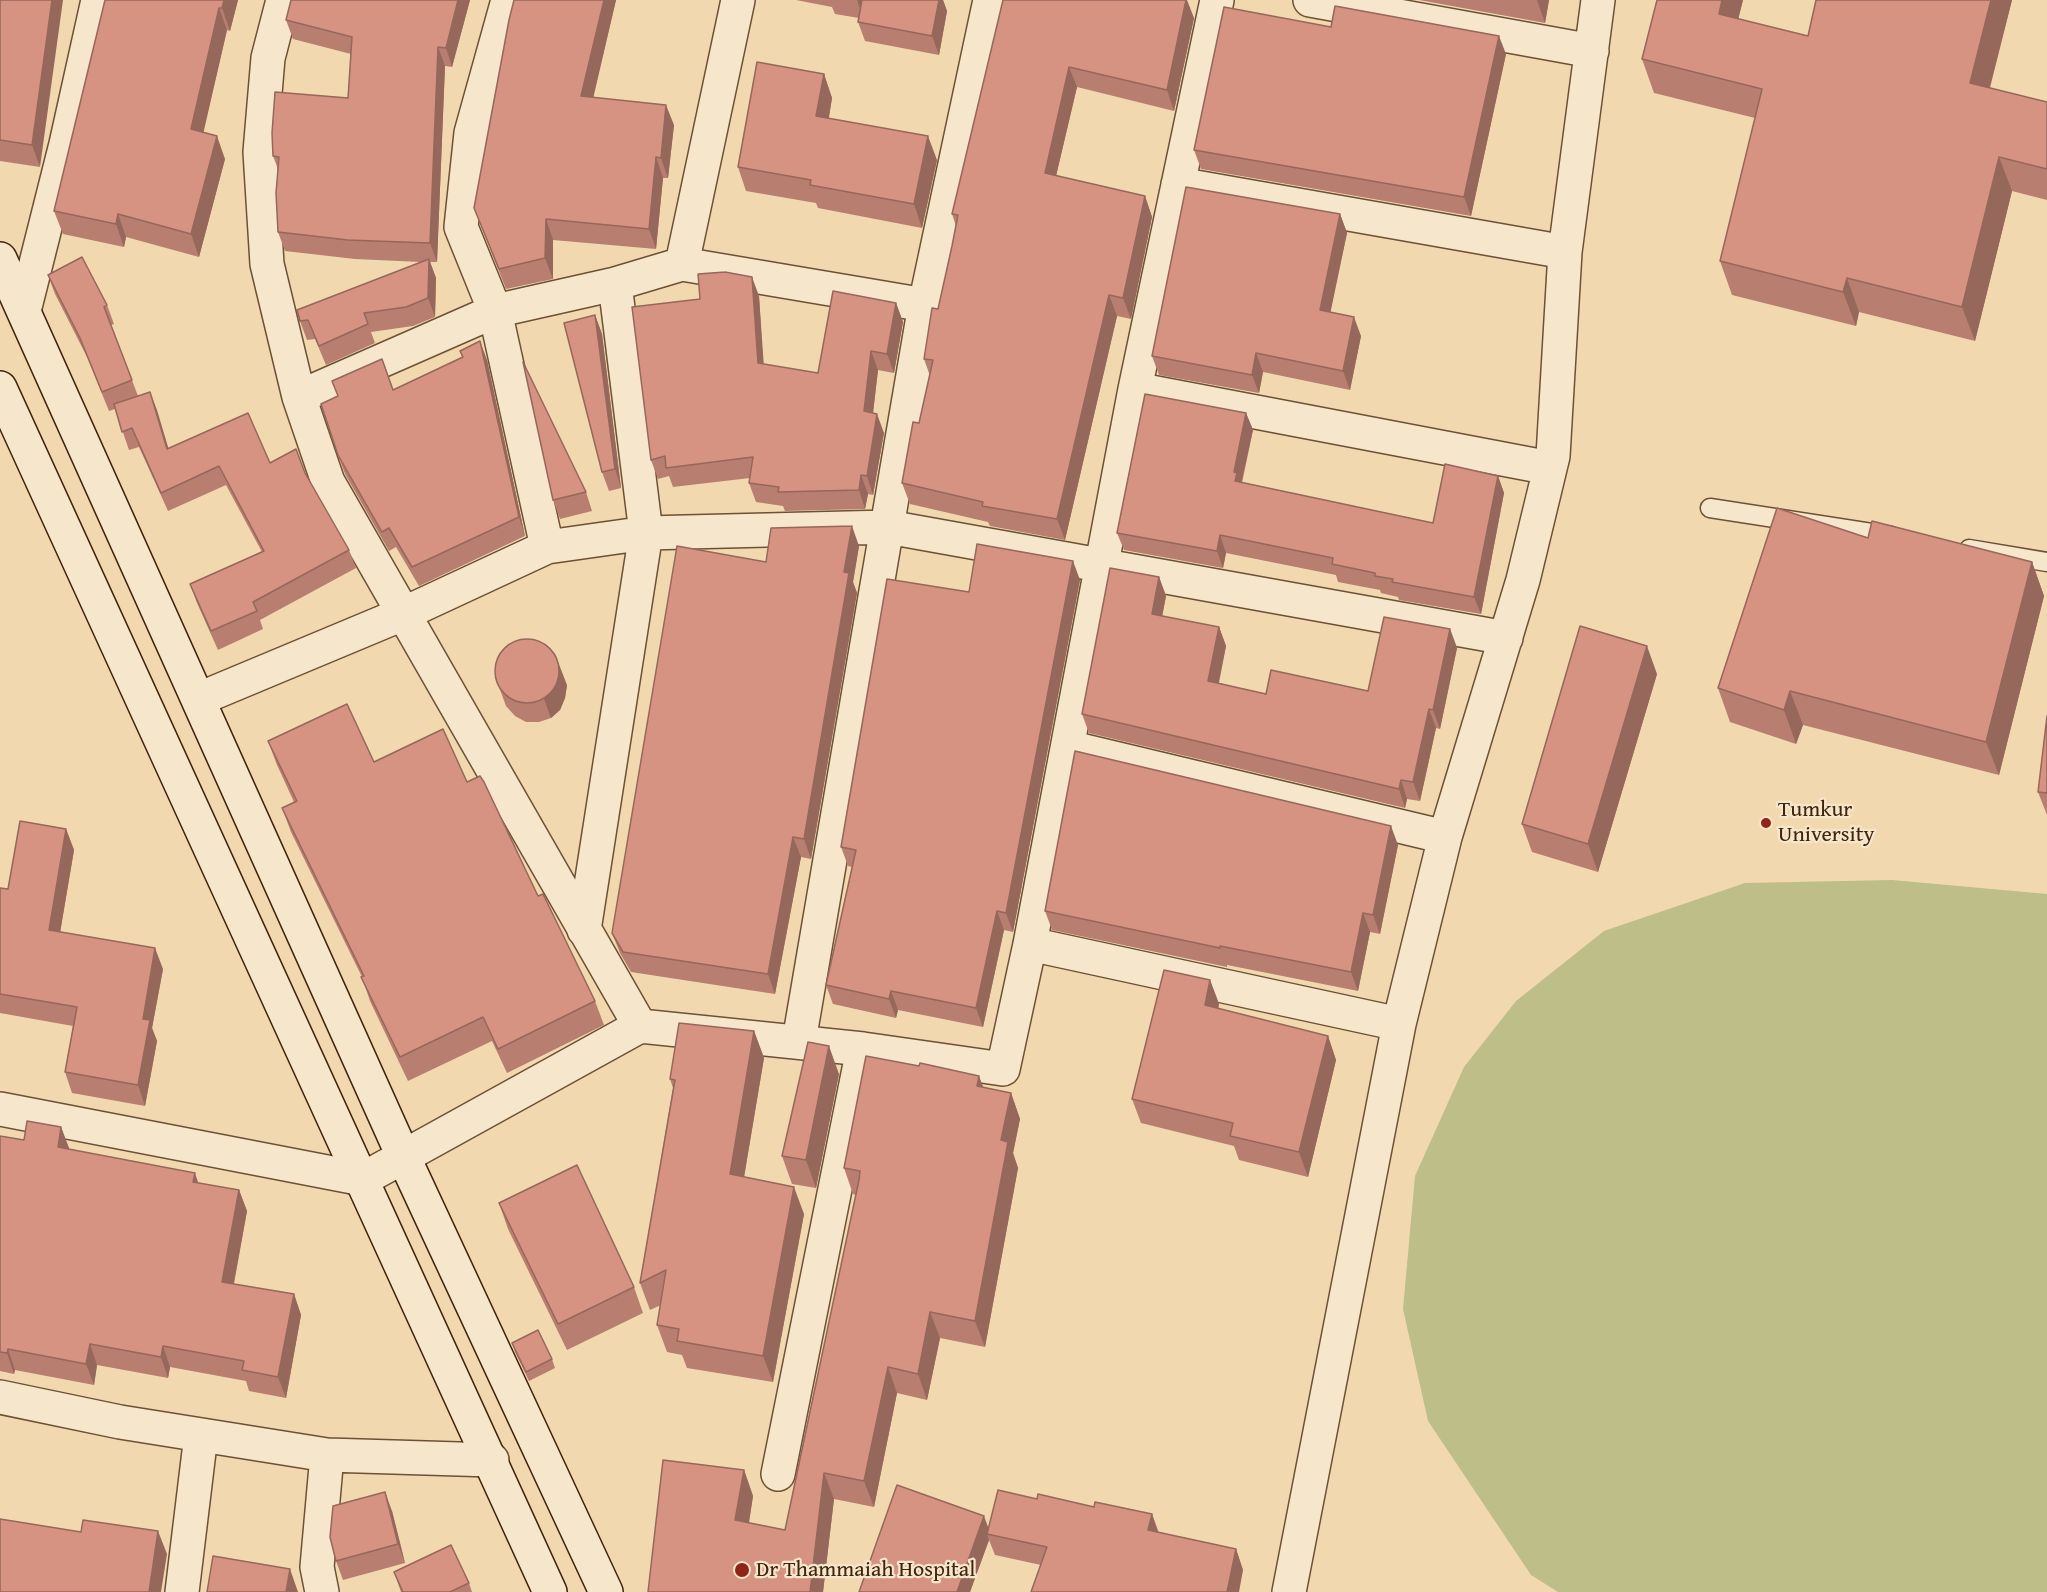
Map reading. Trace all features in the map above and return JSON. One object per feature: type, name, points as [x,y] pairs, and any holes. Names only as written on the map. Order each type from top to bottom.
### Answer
[{"type":"street","points":[[24,311],[66,144],[98,0]]},
{"type":"street","points":[[283,0],[268,58],[261,152],[267,264],[299,397],[328,482],[640,1026]]},
{"type":"street","points":[[508,0],[471,133],[461,227],[495,311],[547,547]]},
{"type":"street","points":[[682,264],[738,0]]},
{"type":"street","points":[[799,1041],[925,305],[990,0]]},
{"type":"street","points":[[0,1109],[363,1179],[640,1026],[799,1041],[1003,1068],[1030,944],[1134,389],[1217,0]]},
{"type":"street","points":[[1310,0],[1592,51]]},
{"type":"street","points":[[1289,1592],[1399,1024],[1445,837],[1523,580],[1553,456],[1565,252],[1598,0]]},
{"type":"street","points":[[1178,184],[1565,252]]},
{"type":"street","points":[[0,259],[404,1158],[606,1592]]},
{"type":"street","points":[[299,397],[495,311],[615,284],[682,264],[925,305]]},
{"type":"street","points":[[584,930],[646,534],[615,284]]},
{"type":"street","points":[[0,388],[363,1179],[406,1279],[492,1460],[550,1592]]},
{"type":"street","points":[[1134,389],[1550,468]]},
{"type":"street","points":[[199,699],[405,613],[547,547],[646,534],[888,527],[1506,638]]},
{"type":"street","points":[[1068,747],[1445,837]]},
{"type":"street","points":[[1030,944],[1399,1024]]},
{"type":"street","points":[[778,1474],[863,1049]]},
{"type":"street","points":[[0,1397],[120,1422],[327,1455],[492,1460]]},
{"type":"street","points":[[182,1592],[201,1435]]},
{"type":"street","points":[[322,1592],[317,1567],[327,1455]]},
{"type":"lane","points":[[1710,508],[1906,539]]},
{"type":"lane","points":[[1952,546],[2047,562]]},
{"type":"green space","points":[[1892,880],[2047,894],[2047,1592],[1558,1592],[1531,1575],[1428,1421],[1403,1309],[1415,1176],[1464,1067],[1516,1001],[1604,931],[1745,883]]},
{"type":"building","points":[[0,0],[52,0],[32,145],[0,140]]},
{"type":"building","points":[[105,0],[224,0],[222,8],[219,8],[191,129],[217,136],[191,234],[118,214],[116,224],[54,211]]},
{"type":"building","points":[[291,0],[458,0],[446,48],[438,47],[430,243],[348,240],[278,232],[276,193],[279,157],[273,156],[272,133],[275,92],[348,98],[352,37],[286,20]]},
{"type":"building","points":[[514,0],[604,0],[581,96],[666,105],[661,158],[656,157],[649,229],[546,219],[545,258],[499,269],[474,208]]},
{"type":"building","points":[[862,0],[939,0],[932,36],[858,22]]},
{"type":"building","points":[[1003,0],[1186,0],[1167,90],[1069,67],[1045,173],[1145,196],[1123,298],[1109,295],[1057,519],[982,506],[983,502],[902,483],[913,422],[919,423],[933,360],[924,359],[932,308],[938,309],[958,215],[952,214]]},
{"type":"building","points":[[1657,0],[1722,0],[1719,14],[1808,36],[1816,0],[1991,0],[1970,83],[2047,102],[2047,169],[1999,157],[1962,307],[1847,278],[1843,292],[1720,261],[1762,89],[1642,59]]},
{"type":"building","points":[[1335,6],[1499,36],[1464,197],[1194,150],[1224,7],[1331,27]]},
{"type":"building","points":[[757,62],[824,74],[816,116],[928,136],[914,204],[810,185],[811,180],[738,167]]},
{"type":"building","points":[[1186,187],[1340,214],[1320,310],[1354,317],[1343,371],[1256,353],[1252,375],[1152,356]]},
{"type":"building","points":[[82,257],[107,305],[104,307],[132,380],[102,392],[80,338],[48,275]]},
{"type":"building","points":[[429,259],[428,298],[406,307],[364,313],[368,324],[319,346],[308,320],[300,321],[297,310]]},
{"type":"building","points":[[725,272],[752,277],[758,363],[818,373],[833,291],[896,303],[887,354],[871,351],[864,411],[877,414],[867,476],[861,475],[859,490],[778,492],[779,487],[749,483],[753,457],[666,468],[665,456],[651,460],[632,307],[700,299],[698,274]]},
{"type":"building","points":[[595,315],[615,469],[602,472],[564,323]]},
{"type":"building","points":[[480,341],[519,517],[412,567],[389,528],[382,532],[338,455],[321,404],[338,396],[332,381],[382,359],[393,390],[463,357],[460,351]]},
{"type":"building","points":[[523,362],[586,492],[553,500]]},
{"type":"building","points":[[150,392],[167,449],[248,413],[270,463],[296,449],[305,473],[349,550],[253,602],[257,611],[211,631],[190,584],[264,551],[219,466],[161,493],[132,428],[122,432],[114,404]]},
{"type":"building","points":[[1145,394],[1246,413],[1234,472],[1237,473],[1235,481],[1433,523],[1445,464],[1498,476],[1474,597],[1392,582],[1393,579],[1375,576],[1375,573],[1332,564],[1333,558],[1220,535],[1217,551],[1117,533]]},
{"type":"building","points":[[1777,508],[1868,538],[1872,521],[2032,562],[1986,742],[1790,691],[1784,710],[1718,688]]},
{"type":"building","points":[[852,526],[844,572],[849,573],[804,839],[793,837],[768,974],[623,952],[612,933],[677,546],[766,562],[771,528]]},
{"type":"building","points":[[977,544],[1073,561],[1006,913],[997,911],[976,1008],[891,991],[889,999],[826,985],[856,850],[841,847],[887,579],[969,592]]},
{"type":"building","points":[[1110,568],[1159,577],[1152,614],[1219,627],[1208,681],[1266,694],[1271,670],[1368,691],[1384,617],[1450,629],[1433,710],[1429,709],[1413,782],[1401,780],[1399,789],[1082,714]]},
{"type":"building","points":[[1580,626],[1647,646],[1588,844],[1522,824]]},
{"type":"building","points":[[521,639],[533,639],[550,648],[557,659],[559,671],[557,683],[550,694],[533,703],[521,703],[509,698],[500,689],[495,677],[495,665],[500,653],[509,644]]},
{"type":"building","points":[[347,704],[374,762],[443,729],[467,782],[480,776],[484,782],[538,896],[543,894],[595,1001],[498,1049],[483,1017],[400,1057],[361,977],[364,976],[282,808],[297,801],[268,741]]},
{"type":"building","points":[[2047,716],[2047,793],[2038,792]]},
{"type":"building","points":[[1075,751],[1391,826],[1373,915],[1363,913],[1351,972],[1220,946],[1220,948],[1045,911]]},
{"type":"building","points":[[20,821],[66,829],[49,930],[155,948],[143,1019],[150,1020],[138,1085],[65,1072],[77,1007],[0,994],[0,888],[8,889]]},
{"type":"building","points":[[1164,970],[1210,980],[1205,1005],[1328,1036],[1299,1152],[1230,1136],[1233,1123],[1132,1099]]},
{"type":"building","points":[[679,1023],[754,1031],[730,1174],[794,1187],[763,1356],[677,1341],[679,1329],[657,1325],[666,1270],[640,1283],[675,1080],[670,1079]]},
{"type":"building","points":[[808,1042],[829,1046],[806,1160],[782,1156]]},
{"type":"building","points":[[866,1056],[919,1066],[920,1063],[979,1076],[977,1086],[1011,1093],[1001,1140],[1008,1142],[975,1321],[930,1312],[918,1374],[888,1367],[864,1481],[824,1473],[810,1592],[648,1592],[663,1460],[744,1470],[735,1520],[785,1530],[859,1180],[860,1171],[844,1168]]},
{"type":"building","points":[[27,1121],[61,1127],[58,1147],[195,1173],[193,1182],[239,1190],[222,1282],[294,1294],[278,1377],[242,1370],[244,1361],[163,1346],[161,1357],[90,1344],[86,1364],[8,1349],[7,1353],[0,1352],[0,1136],[24,1140]]},
{"type":"building","points":[[577,1165],[634,1287],[558,1324],[499,1203]]},
{"type":"building","points":[[538,1330],[552,1359],[526,1372],[512,1343]]},
{"type":"building","points":[[897,1485],[984,1516],[957,1592],[859,1592]]},
{"type":"building","points":[[998,1490],[1037,1499],[1038,1494],[1094,1507],[1095,1502],[1152,1514],[1148,1530],[1236,1549],[1227,1592],[1031,1592],[1047,1547],[987,1534]]},
{"type":"building","points":[[385,1492],[398,1544],[336,1561],[330,1537],[333,1506]]},
{"type":"building","points":[[0,1519],[81,1532],[83,1520],[158,1531],[149,1592],[0,1592]]},
{"type":"building","points":[[451,1545],[469,1583],[450,1592],[403,1592],[394,1572]]},
{"type":"building","points":[[213,1556],[290,1569],[286,1592],[207,1592]]},
{"type":"place","name":"Tumkur University","points":[[1766,823]]},
{"type":"place","name":"Dr Thammaiah Hospital","points":[[742,1570]]}]
